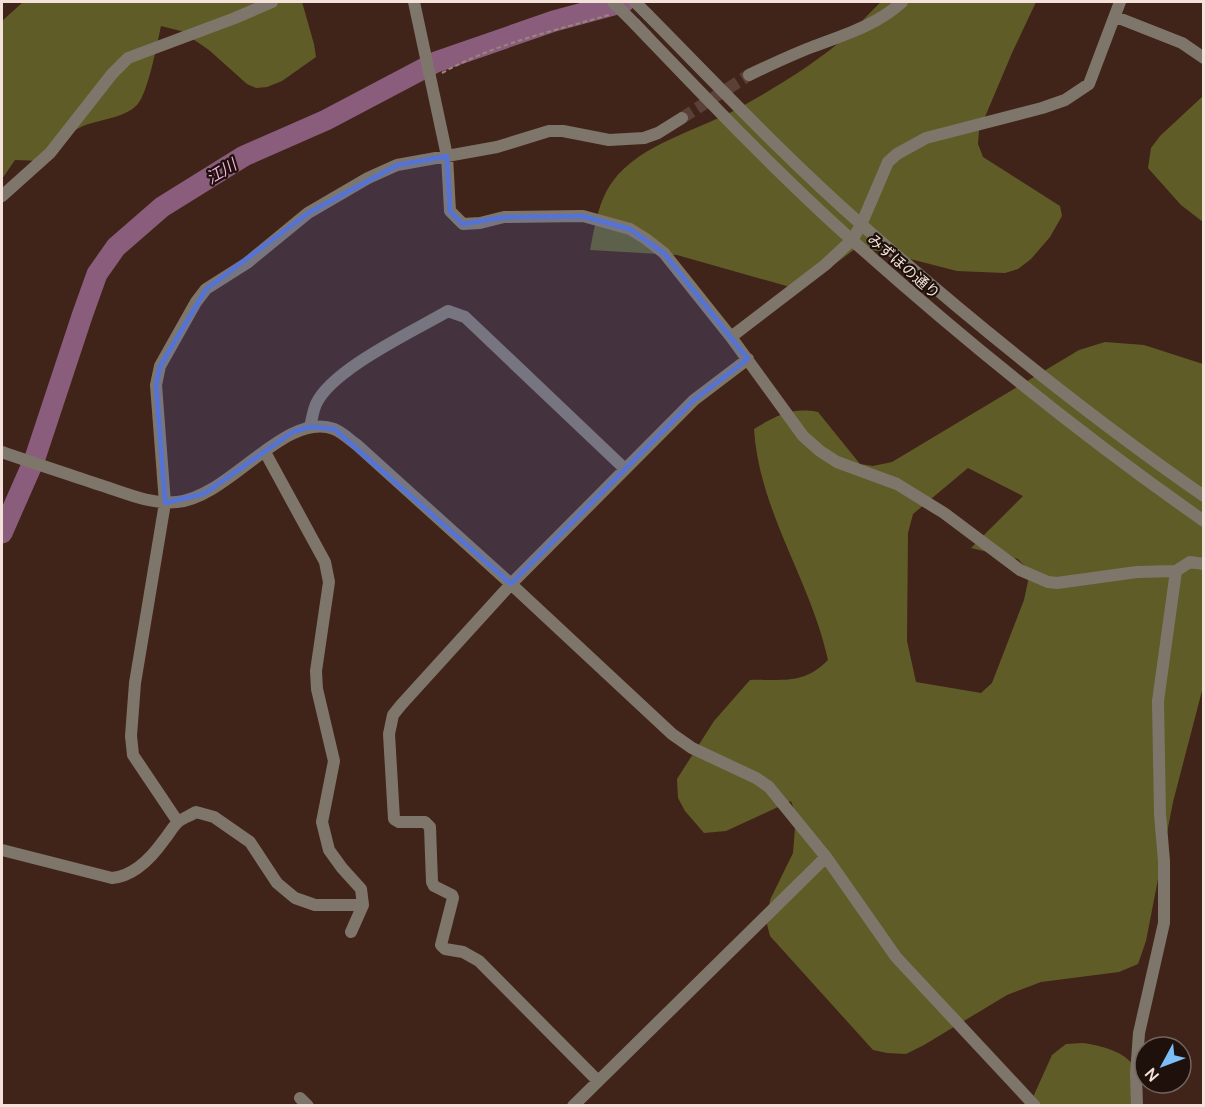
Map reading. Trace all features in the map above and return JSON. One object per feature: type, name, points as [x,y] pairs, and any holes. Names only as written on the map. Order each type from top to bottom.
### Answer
[{"type":"street","points":[[2,196],[50,153],[112,74],[128,58],[272,2]]},
{"type":"street","points":[[414,2],[447,156],[450,212],[463,224],[480,223],[504,217],[583,216],[630,229],[664,253],[748,358],[803,436],[820,452],[837,462],[897,484],[944,513],[1020,570],[1048,582],[1058,583],[1137,572],[1176,570],[1190,562],[1203,564]]},
{"type":"street","name":"みずほの通り","points":[[635,2],[861,225],[989,334],[1087,411],[1203,496]]},
{"type":"street","points":[[749,75],[783,58],[861,28],[888,15],[903,2]]},
{"type":"street","points":[[732,337],[825,265],[852,240],[861,225],[888,162],[897,154],[926,138],[1065,100],[1089,84],[1120,2]]},
{"type":"street","name":"みずほの通り","points":[[613,8],[635,24],[768,161],[852,240],[975,347],[1076,427],[1203,521]]},
{"type":"street","points":[[1116,17],[1182,43],[1203,58]]},
{"type":"street","points":[[178,822],[133,755],[131,736],[135,682],[165,503],[156,385],[160,366],[196,302],[206,289],[247,263],[308,213],[368,178],[397,165],[497,147],[549,131],[563,131],[609,140],[644,138],[658,133],[682,118]]},
{"type":"street","points":[[310,426],[317,403],[348,368],[448,311],[465,317],[625,469]]},
{"type":"street","points":[[598,1081],[479,960],[463,952],[445,950],[441,945],[453,898],[452,895],[434,886],[432,882],[430,826],[425,822],[399,822],[394,819],[389,734],[393,715],[401,705],[511,584],[694,400],[748,358]]},
{"type":"street","points":[[2,452],[149,501],[180,502],[204,494],[293,432],[310,426],[334,429],[357,445],[672,734],[692,748],[756,778],[769,787],[826,857],[896,957],[1035,1106]]},
{"type":"street","points":[[265,452],[325,562],[329,582],[316,671],[317,689],[334,761],[322,822],[329,850],[362,889],[363,905],[351,932]]},
{"type":"street","points":[[1137,1106],[1136,1074],[1139,1033],[1164,923],[1158,701],[1176,570]]},
{"type":"street","points":[[2,850],[112,878],[120,877],[138,868],[158,848],[178,822],[196,812],[214,817],[250,842],[277,883],[295,898],[315,905],[363,905]]},
{"type":"street","points":[[573,1106],[826,857]]},
{"type":"path","points":[[431,79],[458,64],[613,8]]},
{"type":"highlighted area","points":[[447,156],[450,211],[463,224],[504,217],[583,216],[630,229],[664,253],[748,359],[694,400],[511,584],[334,429],[310,427],[293,432],[204,494],[165,503],[156,385],[160,366],[206,289],[308,213],[397,165]]},
{"type":"shaded area","points":[[23,2],[302,2],[316,57],[282,81],[267,87],[256,88],[247,84],[209,50],[181,31],[161,26],[145,90],[137,105],[118,116],[75,130],[44,161],[15,160],[2,179],[2,21]]},
{"type":"shaded area","points":[[881,2],[1036,2],[979,131],[978,144],[983,157],[1060,206],[1062,216],[1050,237],[1031,259],[1018,269],[1005,273],[957,271],[879,251],[855,249],[804,287],[790,287],[677,255],[590,250],[604,197],[613,181],[625,168],[654,147],[739,108],[796,74],[837,44]]},
{"type":"shaded area","points":[[1203,96],[1203,222],[1181,205],[1148,168],[1151,148],[1160,136]]},
{"type":"shaded area","points":[[1105,342],[1144,345],[1203,364],[1203,687],[1173,802],[1146,941],[1138,964],[1119,972],[1041,982],[1007,995],[906,1054],[873,1050],[770,936],[767,924],[770,900],[793,853],[796,815],[791,801],[726,831],[704,833],[685,811],[678,798],[677,779],[714,721],[750,680],[782,680],[801,677],[810,674],[828,660],[810,602],[765,489],[754,429],[784,414],[800,411],[818,412],[860,464],[873,466],[892,462],[1079,350]],"holes":[[[968,468],[1023,496],[971,548],[1018,559],[1030,572],[1024,600],[992,683],[981,693],[916,682],[907,641],[908,533],[913,514]]]},
{"type":"shaded area","points":[[1066,1044],[1097,1045],[1125,1057],[1133,1066],[1133,1095],[1140,1095],[1141,1105],[1029,1106],[1052,1055]]},
{"type":"waterway","name":"江川","points":[[2,533],[35,458],[97,274],[116,247],[162,207],[244,156],[326,120],[436,62],[554,21],[624,2]]},
{"type":"tunnel","points":[[682,118],[749,75]]}]
